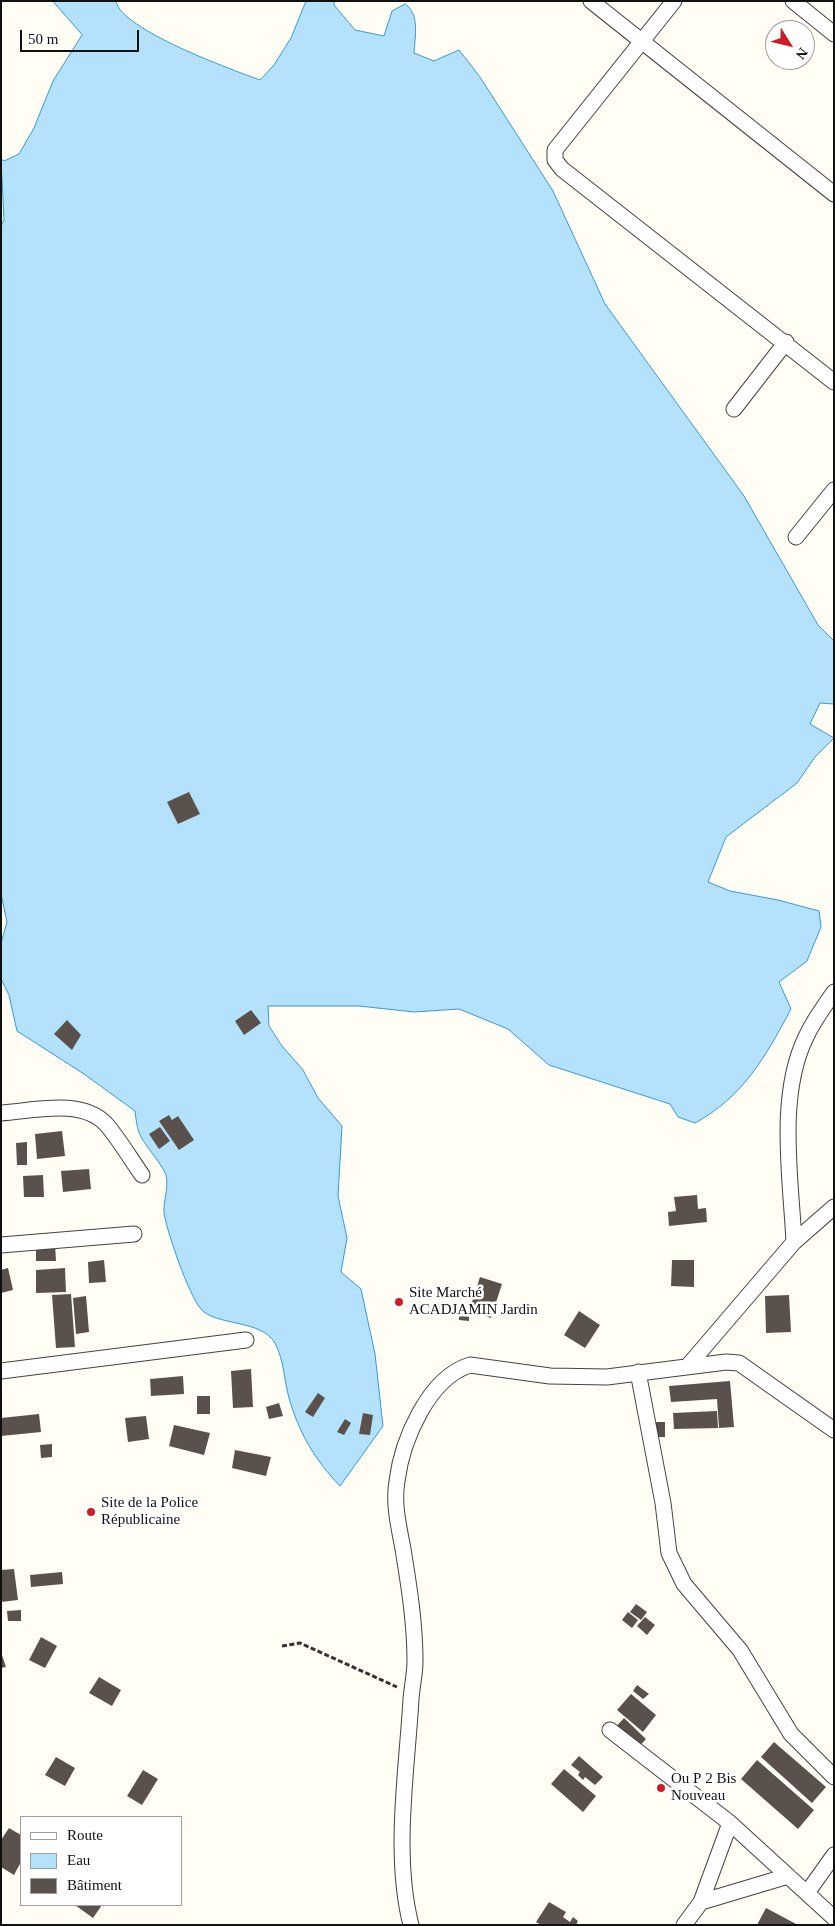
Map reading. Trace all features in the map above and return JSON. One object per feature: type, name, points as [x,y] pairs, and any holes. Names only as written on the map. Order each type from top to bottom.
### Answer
[{"type":"street","points":[[591,1],[834,194]]},
{"type":"street","points":[[674,1],[555,150],[555,160],[562,169],[786,342],[834,382]]},
{"type":"street","points":[[793,1],[834,34]]},
{"type":"street","points":[[734,409],[786,342]]},
{"type":"street","points":[[796,537],[834,490]]},
{"type":"street","points":[[794,1242],[788,1126],[791,1090],[805,1038],[834,992]]},
{"type":"street","points":[[1,1113],[71,1108],[94,1115],[105,1124],[142,1175]]},
{"type":"street","points":[[687,1367],[794,1242],[834,1207]]},
{"type":"street","points":[[1,1245],[134,1234]]},
{"type":"street","points":[[1,1371],[246,1340]]},
{"type":"street","points":[[411,1925],[404,1882],[403,1844],[415,1664],[413,1617],[396,1504],[396,1482],[405,1443],[421,1412],[444,1380],[459,1369],[470,1365],[550,1376],[607,1377],[726,1362],[739,1363],[834,1430]]},
{"type":"street","points":[[638,1372],[663,1503],[666,1544],[684,1584],[740,1650],[792,1734],[834,1777]]},
{"type":"street","points":[[610,1730],[730,1823],[834,1918]]},
{"type":"street","points":[[684,1925],[701,1902],[730,1823]]},
{"type":"street","points":[[807,1893],[834,1855]]},
{"type":"street","points":[[701,1902],[788,1876]]},
{"type":"path","points":[[282,1646],[300,1643],[412,1694]]},
{"type":"water","points":[[53,1],[116,1],[123,12],[137,24],[157,36],[180,48],[260,80],[274,65],[291,38],[306,1],[334,1],[334,5],[355,30],[384,36],[392,11],[405,4],[410,8],[416,26],[414,53],[434,61],[459,50],[480,77],[553,191],[605,304],[744,496],[818,625],[834,641],[834,704],[820,703],[810,724],[834,738],[815,757],[797,783],[726,837],[708,882],[730,891],[778,900],[819,911],[821,927],[807,961],[779,982],[791,1009],[772,1043],[752,1074],[740,1088],[712,1113],[695,1123],[678,1117],[670,1104],[549,1065],[508,1029],[459,1009],[414,1012],[359,1006],[268,1006],[269,1026],[282,1046],[303,1070],[318,1098],[342,1126],[338,1196],[347,1238],[341,1272],[361,1289],[375,1354],[383,1426],[340,1486],[316,1456],[298,1423],[289,1398],[282,1363],[275,1343],[260,1330],[208,1314],[196,1302],[179,1263],[166,1222],[164,1209],[167,1184],[166,1175],[140,1134],[135,1111],[84,1074],[17,1031],[9,995],[1,979],[1,943],[7,922],[1,894],[1,226],[4,220],[1,159],[4,161],[19,154],[34,128],[53,81],[82,35]]},
{"type":"building","points":[[189,792],[200,814],[178,824],[167,802]]},
{"type":"building","points":[[251,1010],[261,1023],[244,1035],[235,1021]]},
{"type":"building","points":[[67,1020],[81,1035],[72,1050],[54,1034]]},
{"type":"building","points":[[169,1115],[172,1120],[178,1116],[194,1140],[179,1150],[159,1121]]},
{"type":"building","points":[[160,1127],[170,1141],[159,1149],[149,1134]]},
{"type":"building","points":[[62,1131],[65,1156],[37,1159],[35,1134]]},
{"type":"building","points":[[27,1142],[27,1165],[17,1165],[16,1143]]},
{"type":"building","points":[[89,1169],[91,1189],[63,1192],[61,1171]]},
{"type":"building","points":[[43,1175],[44,1197],[24,1197],[23,1176]]},
{"type":"building","points":[[697,1195],[698,1209],[706,1208],[707,1222],[669,1226],[668,1212],[676,1211],[674,1197]]},
{"type":"building","points":[[55,1244],[56,1261],[36,1261],[36,1245]]},
{"type":"building","points":[[104,1260],[106,1282],[89,1283],[88,1262]]},
{"type":"building","points":[[672,1260],[694,1260],[694,1287],[671,1286]]},
{"type":"building","points":[[8,1268],[13,1290],[1,1293],[1,1270]]},
{"type":"building","points":[[65,1268],[66,1292],[36,1293],[36,1270]]},
{"type":"building","points":[[480,1277],[502,1284],[491,1318],[469,1311]]},
{"type":"building","points":[[71,1294],[75,1347],[56,1348],[52,1295]]},
{"type":"building","points":[[789,1295],[791,1332],[766,1333],[765,1296]]},
{"type":"building","points":[[86,1296],[89,1332],[76,1334],[73,1298]]},
{"type":"building","points":[[433,1303],[443,1304],[442,1314],[432,1313]]},
{"type":"building","points":[[579,1311],[600,1325],[585,1348],[564,1335]]},
{"type":"building","points":[[459,1312],[469,1312],[469,1321],[459,1320]]},
{"type":"building","points":[[251,1369],[253,1407],[233,1408],[231,1371]]},
{"type":"building","points":[[183,1376],[184,1394],[151,1396],[150,1379]]},
{"type":"building","points":[[730,1381],[734,1427],[719,1428],[717,1399],[671,1402],[669,1386]]},
{"type":"building","points":[[318,1393],[325,1398],[313,1417],[305,1412]]},
{"type":"building","points":[[197,1396],[210,1396],[210,1414],[197,1414]]},
{"type":"building","points":[[279,1403],[283,1416],[269,1419],[266,1407]]},
{"type":"building","points":[[717,1411],[718,1428],[674,1429],[673,1413]]},
{"type":"building","points":[[363,1413],[373,1415],[370,1435],[359,1434]]},
{"type":"building","points":[[39,1414],[41,1432],[1,1436],[1,1418]]},
{"type":"building","points":[[146,1416],[149,1439],[128,1442],[125,1418]]},
{"type":"building","points":[[345,1419],[351,1423],[344,1435],[337,1432]]},
{"type":"building","points":[[653,1422],[665,1422],[665,1437],[652,1437]]},
{"type":"building","points":[[174,1425],[210,1433],[204,1455],[169,1446]]},
{"type":"building","points":[[52,1444],[52,1457],[41,1458],[40,1445]]},
{"type":"building","points":[[235,1450],[271,1457],[266,1476],[232,1468]]},
{"type":"building","points":[[14,1569],[18,1600],[1,1602],[1,1570]]},
{"type":"building","points":[[62,1572],[63,1584],[31,1587],[30,1575]]},
{"type":"building","points":[[636,1604],[647,1612],[641,1620],[630,1612]]},
{"type":"building","points":[[21,1610],[21,1621],[8,1621],[7,1611]]},
{"type":"building","points":[[628,1612],[638,1620],[632,1628],[622,1620]]},
{"type":"building","points":[[645,1617],[655,1625],[647,1635],[637,1626]]},
{"type":"building","points":[[41,1637],[57,1646],[45,1668],[29,1660]]},
{"type":"building","points":[[1,1652],[6,1667],[1,1668]]},
{"type":"building","points":[[99,1677],[121,1690],[112,1706],[89,1693]]},
{"type":"building","points":[[637,1685],[649,1694],[643,1699],[633,1691]]},
{"type":"building","points":[[631,1694],[656,1715],[643,1732],[617,1710]]},
{"type":"building","points":[[624,1718],[646,1739],[637,1749],[614,1729]]},
{"type":"building","points":[[774,1742],[826,1787],[812,1803],[761,1757]]},
{"type":"building","points":[[579,1756],[603,1777],[595,1785],[585,1777],[583,1780],[578,1775],[580,1772],[571,1765]]},
{"type":"building","points":[[56,1757],[75,1768],[65,1786],[45,1775]]},
{"type":"building","points":[[757,1760],[814,1810],[798,1829],[741,1779]]},
{"type":"building","points":[[564,1769],[596,1796],[583,1812],[551,1784]]},
{"type":"building","points":[[143,1770],[158,1779],[142,1805],[127,1796]]},
{"type":"building","points":[[9,1828],[20,1834],[20,1864],[14,1875],[1,1867],[1,1840]]},
{"type":"building","points":[[549,1902],[566,1912],[563,1917],[570,1922],[573,1917],[578,1921],[576,1925],[541,1925],[536,1922]]},
{"type":"building","points":[[76,1906],[101,1906],[93,1918]]},
{"type":"building","points":[[766,1908],[798,1925],[757,1925]]},
{"type":"place","name":"Site Marché ACADJAMIN Jardin","points":[[399,1302]]},
{"type":"place","name":"Site de la Police Républicaine","points":[[91,1512]]},
{"type":"place","name":"Ou P 2 Bis Nouveau","points":[[661,1788]]}]
